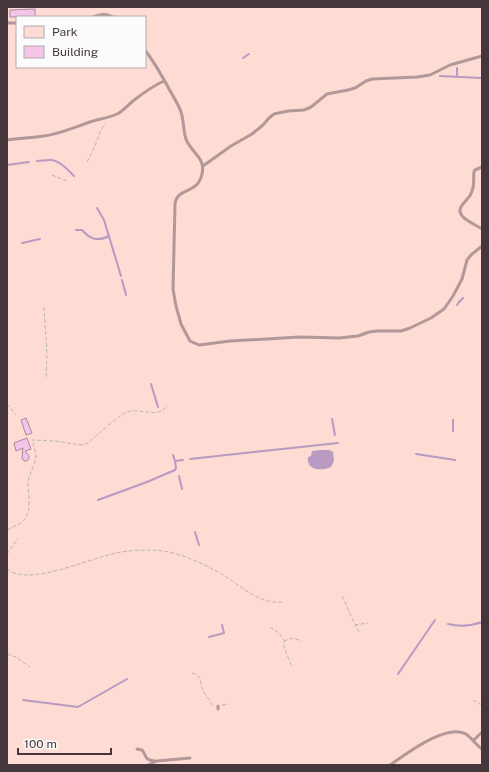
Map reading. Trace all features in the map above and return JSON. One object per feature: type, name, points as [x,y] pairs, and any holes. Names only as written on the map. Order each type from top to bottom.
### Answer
[{"type":"lane","points":[[96,16],[102,14],[110,16]]},
{"type":"lane","points":[[146,51],[157,67],[178,105],[188,143],[201,159],[203,166],[200,180],[195,187],[179,194],[175,199],[174,204],[174,299],[180,324],[190,341],[195,344],[199,345],[230,341],[300,337],[339,338],[358,336],[369,332],[401,331],[410,328],[444,310],[462,279],[467,260],[482,246]]},
{"type":"lane","points":[[203,166],[231,146],[252,134],[274,114],[304,110],[327,94],[355,88],[372,79],[430,75],[450,65],[482,56]]},
{"type":"lane","points":[[7,140],[55,134],[117,114],[147,90],[164,81]]},
{"type":"lane","points":[[482,166],[475,170],[473,189],[470,196],[462,204],[460,209],[461,215],[464,218],[482,229]]},
{"type":"lane","points":[[390,765],[436,736],[448,732],[457,731],[466,734],[482,749]]},
{"type":"lane","points":[[473,741],[481,733]]},
{"type":"lane","points":[[137,749],[142,750],[146,758],[149,760],[190,758]]},
{"type":"lane","points":[[148,765],[157,760]]},
{"type":"path","points":[[87,162],[105,124]]},
{"type":"path","points":[[52,175],[67,181]]},
{"type":"path","points":[[44,307],[47,354],[46,377]]},
{"type":"path","points":[[7,404],[16,415]]},
{"type":"path","points":[[7,530],[21,522],[28,515],[28,483],[35,464],[36,456],[32,440],[49,440],[85,445],[127,412],[138,411],[154,413],[162,411],[168,405]]},
{"type":"path","points":[[7,554],[18,538]]},
{"type":"path","points":[[7,569],[17,575],[30,575],[60,570],[113,554],[134,551],[164,551],[190,558],[220,574],[259,599],[275,603],[282,602]]},
{"type":"path","points":[[342,596],[359,632]]},
{"type":"path","points":[[355,625],[368,623]]},
{"type":"path","points":[[270,627],[279,633],[284,641],[284,648],[292,667]]},
{"type":"path","points":[[284,641],[293,638],[302,641]]},
{"type":"path","points":[[7,654],[16,657],[30,667]]},
{"type":"path","points":[[192,673],[196,674],[201,680],[201,687],[213,705],[218,708],[229,704]]},
{"type":"path","points":[[473,700],[482,704]]},
{"type":"green space","points":[[7,7],[482,7],[482,765],[7,765]]},
{"type":"shaded area","points":[[329,450],[333,452],[334,461],[331,467],[315,469],[309,465],[308,457],[311,456],[312,451]]},
{"type":"building","points":[[35,9],[35,16],[10,17],[10,10]]},
{"type":"building","points":[[26,418],[32,433],[26,435],[21,420]]},
{"type":"building","points":[[27,438],[31,449],[25,451],[29,458],[27,461],[24,461],[22,458],[23,448],[16,451],[14,443]]},
{"type":"waterway","points":[[243,58],[249,54]]},
{"type":"waterway","points":[[457,68],[457,76]]},
{"type":"waterway","points":[[440,76],[482,78]]},
{"type":"waterway","points":[[37,161],[53,160],[63,165],[74,176]]},
{"type":"waterway","points":[[7,165],[29,162]]},
{"type":"waterway","points":[[97,208],[104,220],[121,276]]},
{"type":"waterway","points":[[76,230],[82,230],[94,239],[101,239],[109,236]]},
{"type":"waterway","points":[[22,243],[40,239]]},
{"type":"waterway","points":[[122,280],[126,295]]},
{"type":"waterway","points":[[457,305],[463,298]]},
{"type":"waterway","points":[[151,384],[158,407]]},
{"type":"waterway","points":[[332,419],[335,435]]},
{"type":"waterway","points":[[453,420],[453,431]]},
{"type":"waterway","points":[[190,459],[338,443]]},
{"type":"waterway","points":[[416,454],[455,460]]},
{"type":"waterway","points":[[98,500],[175,470],[176,468],[173,455]]},
{"type":"waterway","points":[[175,461],[183,460]]},
{"type":"waterway","points":[[179,476],[182,489]]},
{"type":"waterway","points":[[195,532],[199,545]]},
{"type":"waterway","points":[[398,674],[435,620]]},
{"type":"waterway","points":[[448,624],[465,626],[482,622]]},
{"type":"waterway","points":[[209,637],[224,633],[222,625]]},
{"type":"waterway","points":[[23,700],[78,707],[127,679]]}]
